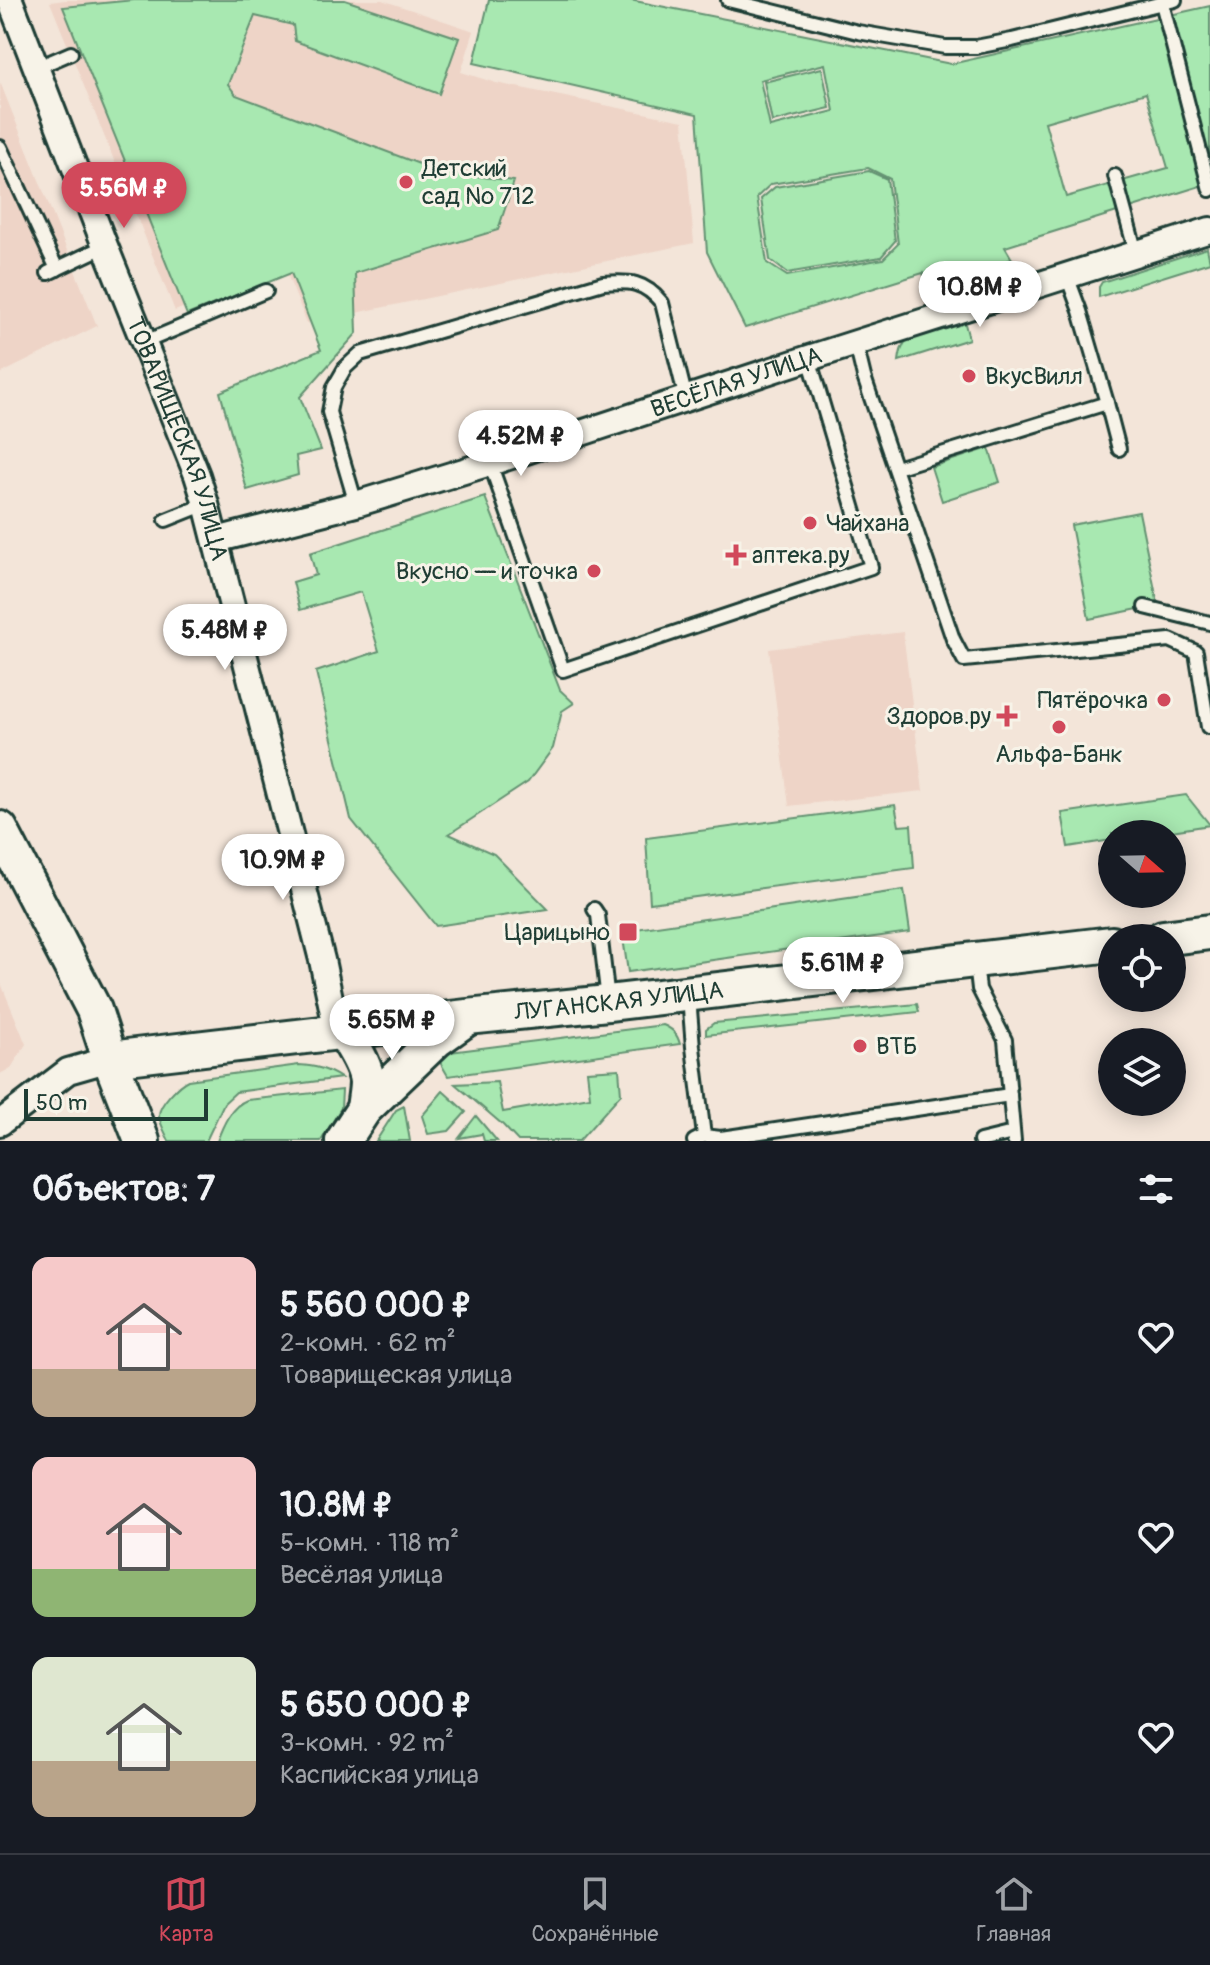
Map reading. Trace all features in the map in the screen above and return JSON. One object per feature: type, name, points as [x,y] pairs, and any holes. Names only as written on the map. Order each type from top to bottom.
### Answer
[{"type":"main road","points":[[0,829],[94,1010],[142,1141]]},
{"type":"main road","points":[[1186,935],[1210,932]]},
{"type":"main road","name":"ЛУГАНСКАЯ УЛИЦА","points":[[110,1059],[1098,946]]},
{"type":"main road","points":[[343,1141],[364,1109],[436,1040],[467,1017]]},
{"type":"main road","points":[[340,1032],[354,1048],[365,1074],[364,1109]]},
{"type":"street","name":"ТОВАРИЩЕСКАЯ УЛИЦА","points":[[10,0],[197,475],[340,1032]]},
{"type":"street","name":"ВЕСЁЛАЯ УЛИЦА","points":[[216,540],[356,504],[490,463],[1210,230]]},
{"type":"street","name":"ЛУГАНСКАЯ УЛИЦА","points":[[0,1123],[68,1071],[110,1059]]},
{"type":"lane","points":[[728,0],[858,32],[945,47],[976,47],[1012,40],[1168,2],[1210,190]]},
{"type":"lane","points":[[36,68],[71,53]]},
{"type":"lane","points":[[0,147],[52,271],[105,246]]},
{"type":"lane","points":[[1115,176],[1136,253]]},
{"type":"lane","points":[[1067,276],[1119,449]]},
{"type":"lane","points":[[356,504],[329,412],[334,387],[345,368],[360,354],[603,283],[624,281],[640,284],[653,292],[662,303],[686,399]]},
{"type":"lane","points":[[145,342],[266,291]]},
{"type":"lane","points":[[856,344],[864,377],[953,639],[964,660],[1170,640],[1196,652],[1208,727]]},
{"type":"lane","points":[[490,463],[563,670],[871,567],[809,358]]},
{"type":"lane","points":[[896,468],[1107,403]]},
{"type":"lane","points":[[166,520],[206,504]]},
{"type":"lane","points":[[1145,607],[1210,623]]},
{"type":"lane","points":[[597,911],[608,1003]]},
{"type":"lane","points":[[976,960],[979,989],[1005,1040],[1014,1137],[980,1141]]},
{"type":"lane","points":[[689,994],[699,1138],[721,1138],[1010,1095]]},
{"type":"shaded area","name":"Детский сад № 712","points":[[382,0],[474,31],[461,72],[496,83],[683,121],[694,243],[307,323],[284,267],[175,311],[50,2]]},
{"type":"shaded area","points":[[0,82],[97,326],[0,374]]},
{"type":"shaded area","points":[[903,632],[923,791],[789,806],[769,649]]},
{"type":"shaded area","points":[[0,981],[26,1044],[11,1068],[0,1074]]},
{"type":"green space","points":[[134,0],[345,0],[459,38],[439,94],[295,41],[293,25],[255,16],[228,84],[236,95],[438,171],[514,181],[498,230],[355,273],[357,333],[300,397],[321,450],[296,456],[298,475],[247,490],[220,392],[321,350],[291,273],[187,315],[63,7]]},
{"type":"green space","points":[[489,0],[630,0],[951,64],[1210,6],[1210,183],[1005,247],[1012,259],[940,284],[945,266],[933,270],[928,288],[923,273],[745,328],[707,252],[697,114],[474,63]],"holes":[[[825,64],[834,111],[770,127],[760,80]],[[1146,93],[1168,168],[1066,197],[1045,122]],[[868,168],[890,179],[898,244],[883,259],[787,276],[767,263],[757,197],[771,184]]]},
{"type":"green space","points":[[822,68],[830,108],[772,122],[764,82]]},
{"type":"green space","points":[[869,171],[887,179],[895,241],[881,257],[787,273],[770,260],[761,199],[775,187]]},
{"type":"green space","points":[[1207,248],[1210,262],[1099,297],[1102,282]]},
{"type":"green space","points":[[964,320],[969,339],[899,361],[903,346],[911,337]]},
{"type":"green space","points":[[989,448],[1000,482],[942,501],[931,467]]},
{"type":"green space","points":[[485,497],[560,690],[574,703],[562,711],[553,748],[528,782],[449,834],[494,854],[548,909],[436,926],[351,819],[316,672],[379,651],[361,592],[300,610],[293,582],[316,575],[310,553]]},
{"type":"green space","points":[[1139,512],[1158,605],[1089,619],[1071,525]]},
{"type":"green space","points":[[1186,795],[1210,825],[1186,829],[1186,820],[1098,820],[1098,842],[1068,847],[1062,813]]},
{"type":"green space","points":[[895,805],[899,826],[911,825],[914,868],[650,903],[646,838]]},
{"type":"green space","points":[[904,890],[910,932],[628,972],[622,931]]},
{"type":"green space","points":[[917,1004],[919,1012],[706,1035],[706,1029],[714,1023]]},
{"type":"green space","points":[[663,1025],[674,1032],[680,1044],[448,1076],[437,1057],[450,1052]]},
{"type":"green space","points":[[299,1065],[321,1068],[341,1078],[236,1092],[224,1103],[206,1141],[169,1141],[160,1111],[170,1095],[184,1082]]},
{"type":"green space","points":[[619,1069],[621,1094],[579,1141],[518,1141],[455,1084],[497,1082],[503,1112],[590,1097],[587,1071]]},
{"type":"green space","points":[[342,1090],[341,1108],[321,1141],[217,1141],[232,1111],[247,1100]]},
{"type":"green space","points":[[443,1091],[466,1112],[449,1131],[428,1134],[422,1116]]},
{"type":"green space","points":[[404,1106],[410,1141],[376,1141],[396,1110]]},
{"type":"green space","points":[[476,1116],[497,1141],[484,1141],[482,1134],[459,1138]]},
{"type":"place","name":"Детский сад № 712","points":[[406,182]]},
{"type":"place","name":"ВкусВилл","points":[[969,376]]},
{"type":"place","name":"Чайхана","points":[[810,523]]},
{"type":"place","name":"аптека.ру","points":[[736,555]]},
{"type":"place","name":"Вкусно — и точка","points":[[594,571]]},
{"type":"place","name":"Пятёрочка","points":[[1164,700]]},
{"type":"place","name":"Здоров.ру","points":[[1007,716]]},
{"type":"place","name":"Альфа-Банк","points":[[1059,727]]},
{"type":"place","name":"Царицыно","points":[[628,932]]},
{"type":"place","name":"ВТБ","points":[[860,1046]]}]
